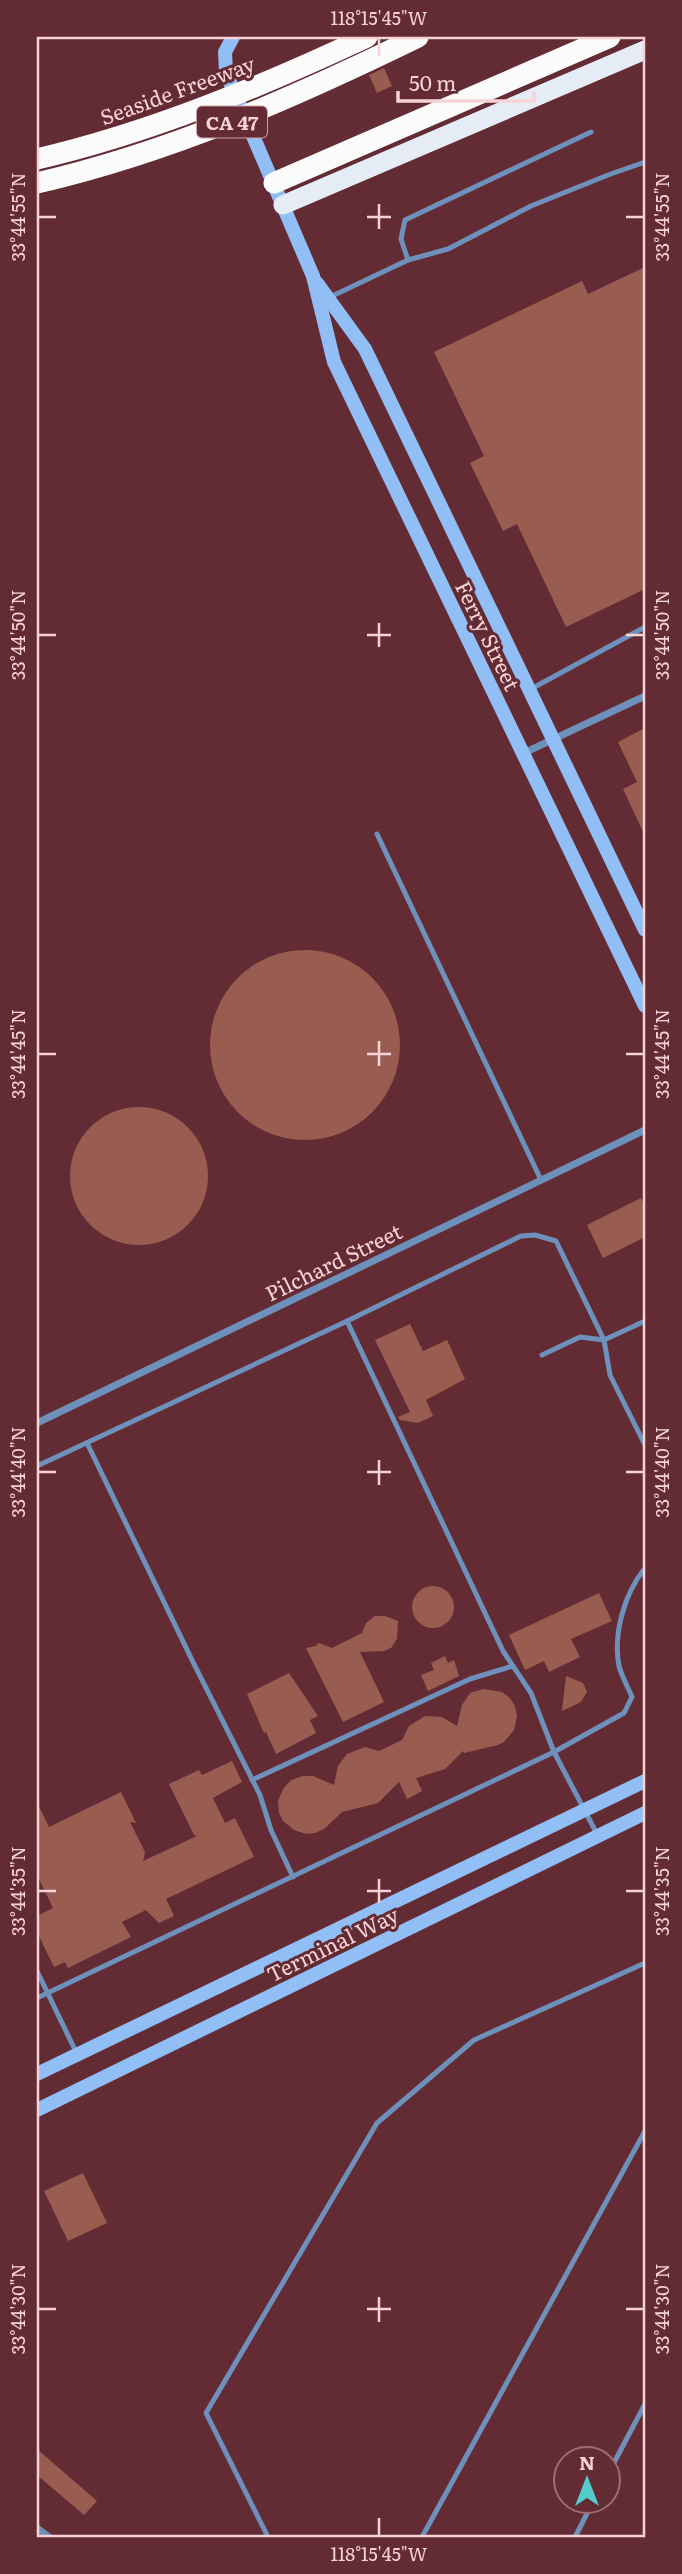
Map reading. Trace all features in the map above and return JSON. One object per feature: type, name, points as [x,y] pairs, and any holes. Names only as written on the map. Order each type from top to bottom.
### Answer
[{"type":"highway","name":"Seaside Freeway","points":[[37,159],[134,132],[202,109],[273,81],[367,37]]},
{"type":"highway","name":"CA 47","points":[[37,183],[160,148],[237,120],[301,93],[418,37]]},
{"type":"highway","points":[[274,183],[610,37]]},
{"type":"highway","points":[[283,205],[645,50]]},
{"type":"main road","name":"Ferry Street","points":[[233,37],[225,52],[223,62],[226,72],[313,276],[334,362],[645,1006]]},
{"type":"main road","name":"Ferry Street","points":[[313,276],[365,349],[645,930]]},
{"type":"main road","name":"Terminal Way","points":[[37,2074],[645,1781]]},
{"type":"main road","name":"Terminal Way","points":[[37,2110],[645,1813]]},
{"type":"street","points":[[524,753],[645,696]]},
{"type":"street","name":"Pilchard Street","points":[[37,1423],[645,1130]]},
{"type":"street","points":[[37,2528],[49,2537]]},
{"type":"lane","points":[[408,260],[401,239],[405,220],[591,132]]},
{"type":"lane","points":[[328,298],[408,260],[448,249],[531,206],[645,162]]},
{"type":"lane","points":[[529,690],[645,627]]},
{"type":"lane","points":[[377,834],[541,1180]]},
{"type":"lane","points":[[37,1466],[347,1321],[496,1247],[521,1236],[535,1235],[556,1241],[604,1340],[610,1375],[645,1445]]},
{"type":"lane","points":[[347,1321],[503,1651],[531,1693],[554,1752],[598,1836]]},
{"type":"lane","points":[[541,1355],[580,1337],[604,1340],[645,1321]]},
{"type":"lane","points":[[87,1443],[192,1662],[260,1795],[271,1830],[293,1877]]},
{"type":"lane","points":[[37,1998],[554,1752],[624,1713],[632,1697],[620,1669],[616,1640],[626,1603],[645,1568]]},
{"type":"lane","points":[[252,1780],[470,1679],[513,1666]]},
{"type":"lane","points":[[268,2537],[206,2413],[377,2123],[474,2040],[645,1963]]},
{"type":"lane","points":[[37,1971],[77,2054]]},
{"type":"lane","points":[[422,2537],[645,2131]]},
{"type":"lane","points":[[622,2448],[645,2404]]},
{"type":"lane","points":[[575,2537],[587,2514]]},
{"type":"building","points":[[384,68],[392,86],[377,93],[369,75]]},
{"type":"building","points":[[645,267],[645,589],[566,627],[517,524],[503,531],[470,463],[484,456],[434,352],[582,281],[588,294]]},
{"type":"building","points":[[645,728],[645,836],[623,789],[637,782],[618,742]]},
{"type":"building","points":[[305,950],[341,957],[372,978],[393,1009],[400,1045],[393,1081],[372,1112],[341,1133],[305,1140],[269,1133],[238,1112],[217,1081],[210,1045],[217,1009],[238,978],[269,957]]},
{"type":"building","points":[[139,1107],[165,1112],[188,1127],[203,1150],[208,1176],[203,1202],[188,1225],[165,1240],[139,1245],[113,1240],[90,1225],[75,1202],[70,1176],[75,1150],[90,1127],[113,1112]]},
{"type":"building","points":[[641,1198],[645,1207],[645,1237],[603,1258],[587,1225]]},
{"type":"building","points":[[410,1324],[423,1351],[447,1340],[465,1379],[426,1400],[433,1416],[418,1423],[400,1420],[398,1417],[410,1412],[375,1340]]},
{"type":"building","points":[[433,1586],[448,1592],[454,1607],[448,1622],[433,1628],[418,1622],[412,1607],[418,1592]]},
{"type":"building","points":[[599,1593],[612,1621],[571,1639],[580,1657],[549,1672],[544,1661],[525,1670],[509,1635]]},
{"type":"building","points":[[375,1616],[385,1616],[398,1621],[397,1639],[391,1648],[360,1652],[384,1702],[343,1722],[306,1648],[319,1643],[332,1648],[362,1633],[366,1623]]},
{"type":"building","points":[[445,1656],[448,1663],[454,1660],[459,1676],[428,1691],[421,1675],[434,1670],[431,1663]]},
{"type":"building","points":[[289,1673],[318,1716],[310,1720],[316,1733],[276,1754],[247,1694]]},
{"type":"building","points":[[566,1676],[583,1683],[587,1692],[581,1702],[562,1711]]},
{"type":"building","points":[[483,1689],[502,1692],[515,1706],[517,1716],[514,1730],[504,1742],[464,1753],[463,1751],[445,1769],[416,1778],[422,1791],[407,1799],[399,1782],[378,1803],[342,1812],[324,1829],[315,1833],[306,1834],[294,1830],[283,1821],[278,1801],[291,1780],[313,1776],[334,1785],[338,1766],[347,1754],[365,1747],[379,1751],[402,1740],[409,1726],[425,1716],[442,1717],[457,1726],[462,1705],[470,1693]]},
{"type":"building","points":[[232,1761],[242,1782],[213,1798],[225,1823],[235,1818],[254,1857],[166,1899],[174,1916],[159,1923],[146,1910],[122,1922],[131,1937],[68,1968],[65,1962],[54,1967],[37,1932],[37,1916],[53,1908],[37,1875],[37,1802],[49,1827],[121,1792],[136,1823],[130,1822],[145,1852],[143,1861],[197,1836],[194,1835],[169,1784],[199,1770],[202,1775]]},
{"type":"building","points":[[83,2173],[107,2223],[68,2241],[44,2191]]},
{"type":"building","points":[[37,2449],[97,2501],[84,2515],[37,2475]]}]
